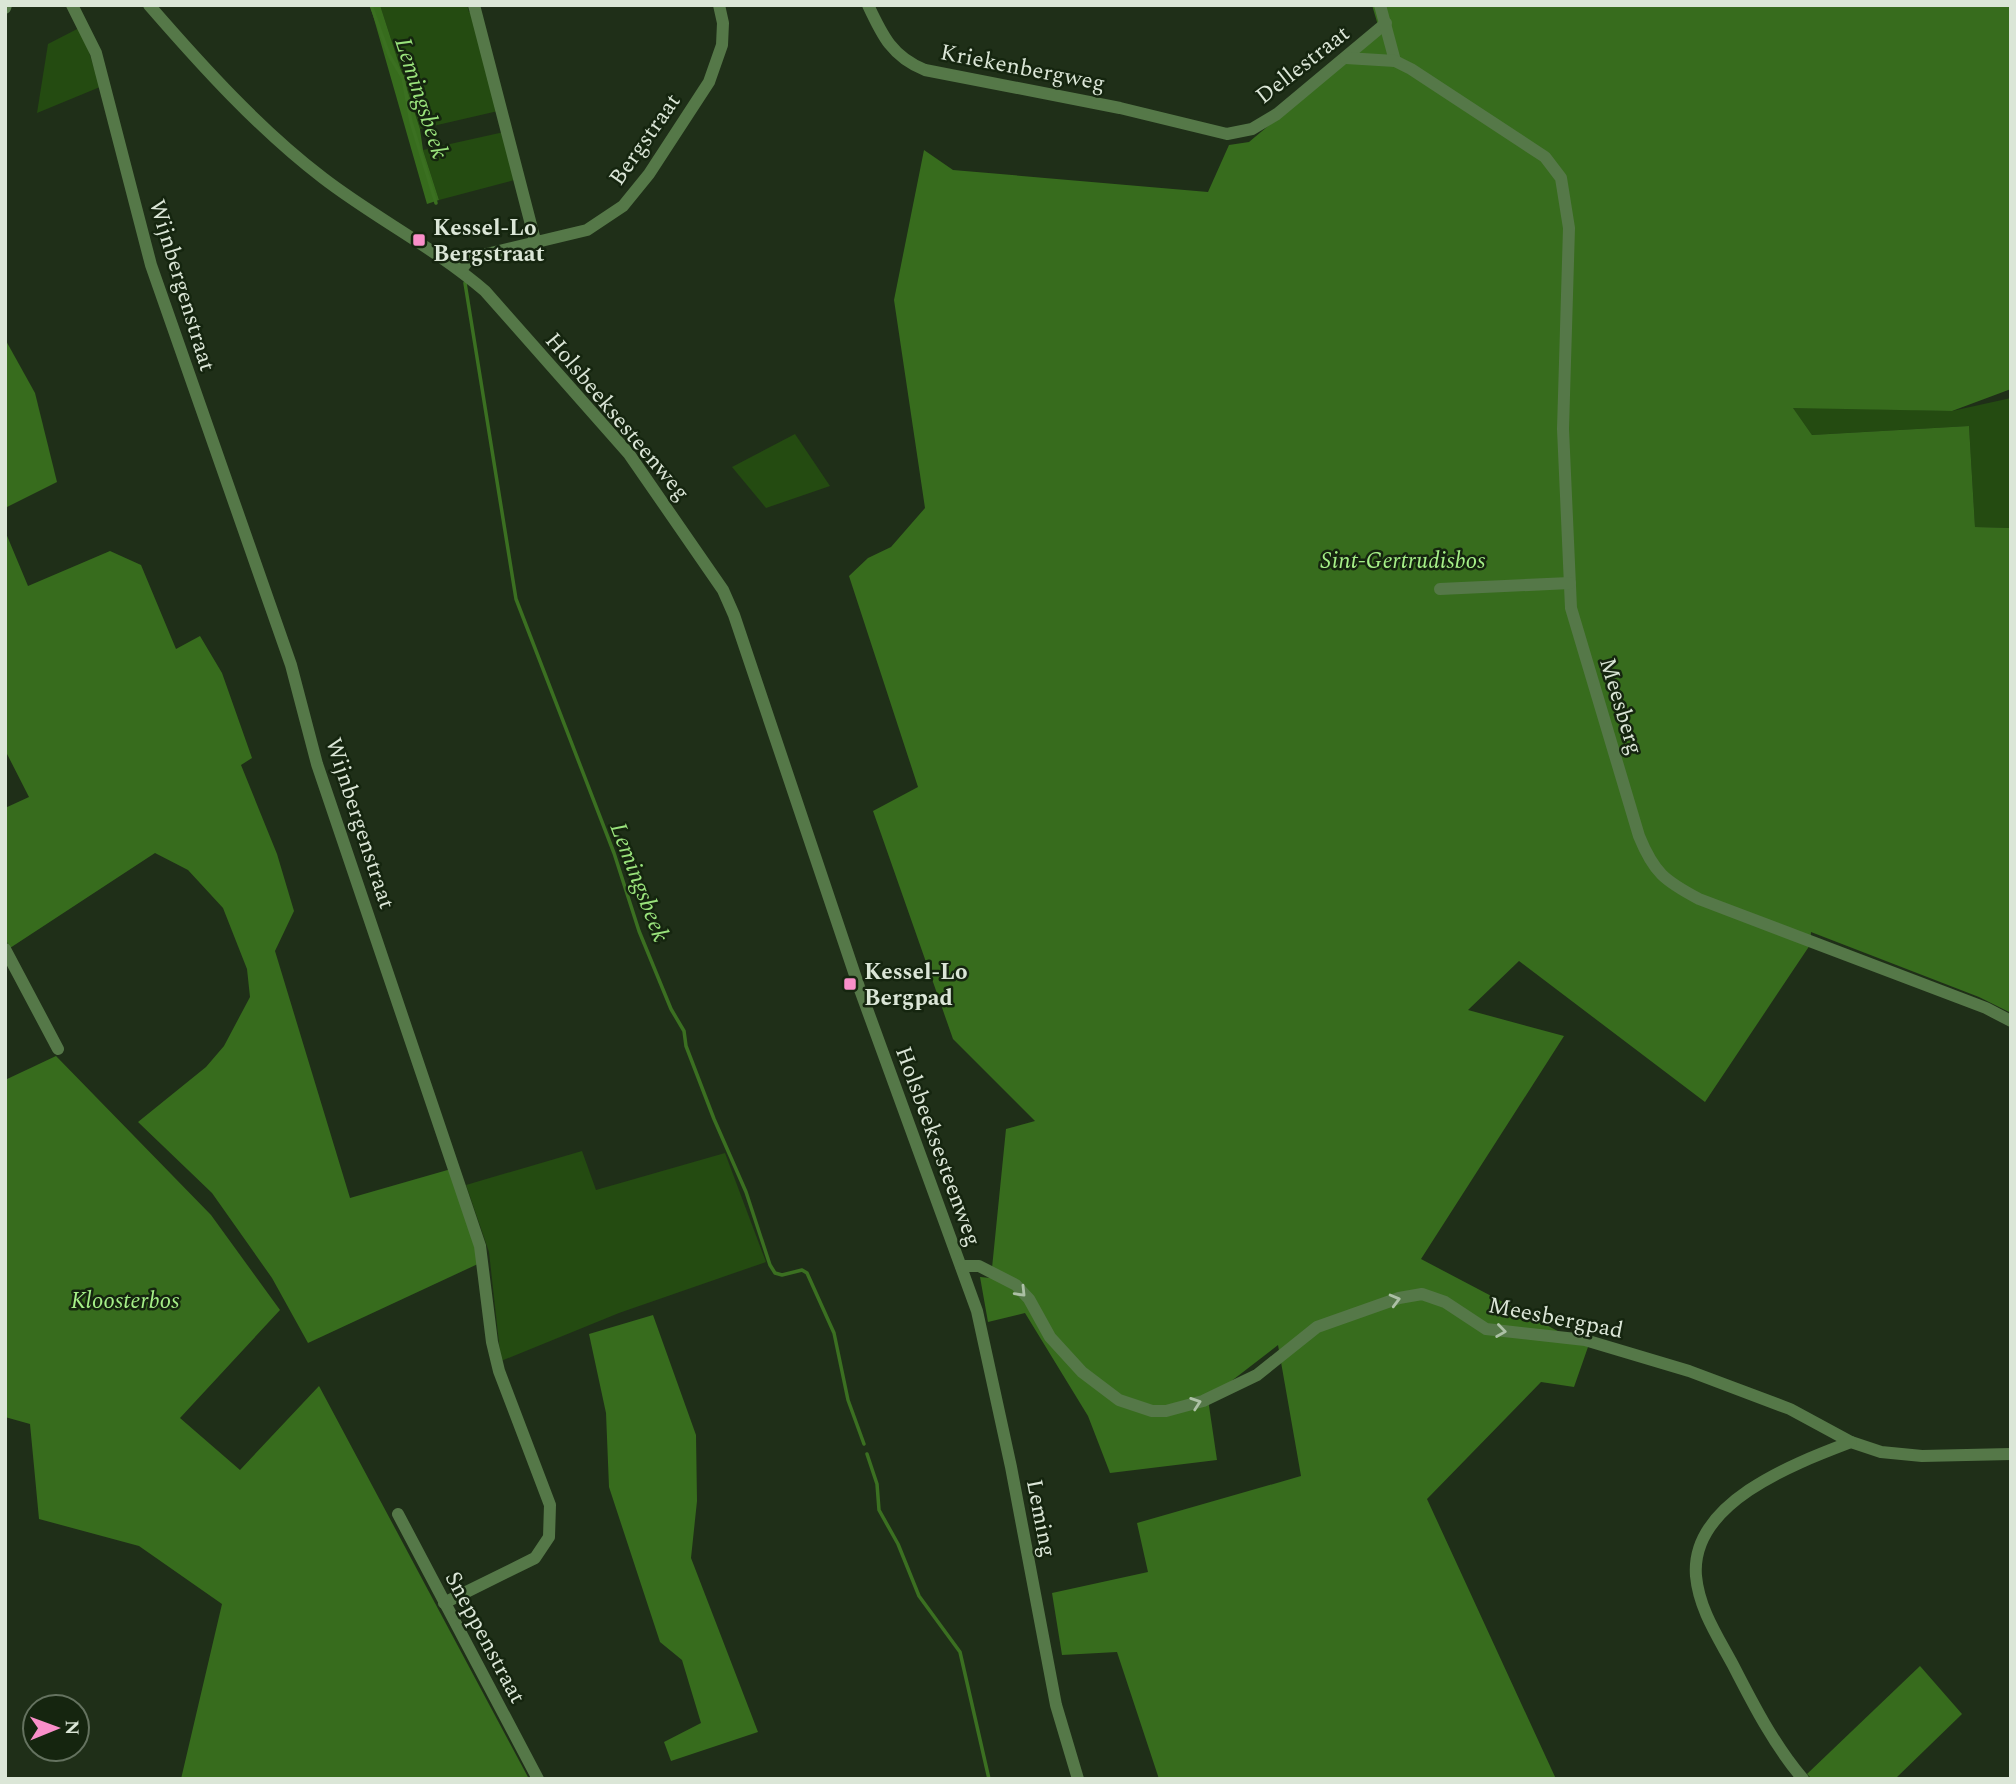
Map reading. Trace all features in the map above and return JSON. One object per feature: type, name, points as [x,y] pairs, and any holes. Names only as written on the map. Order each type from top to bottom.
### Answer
[{"type":"street","name":"Wijnbergenstraat","points":[[72,5],[82,19],[96,52],[151,265],[291,665],[317,764],[480,1246],[492,1342],[499,1371],[550,1505],[549,1537],[535,1558],[444,1603]]},
{"type":"street","name":"Holsbeeksesteenweg","points":[[149,5],[250,111],[303,162],[374,215],[461,270],[485,291],[629,454],[723,590],[734,615],[859,987],[961,1266]]},
{"type":"street","points":[[474,5],[536,244]]},
{"type":"street","name":"Kriekenbergweg","points":[[868,5],[891,48],[905,61],[925,69],[1200,125]]},
{"type":"street","points":[[1346,58],[1395,61],[1380,5]]},
{"type":"street","name":"Bergstraat","points":[[461,270],[470,258],[536,244],[587,229],[607,219],[623,206],[649,174],[709,82],[722,45],[723,6]]},
{"type":"street","name":"Dellestraat","points":[[1200,125],[1212,132],[1227,134],[1252,128],[1277,114],[1386,23]]},
{"type":"street","name":"Meesberg","points":[[1395,61],[1460,99],[1545,157],[1561,178],[1566,197],[1570,252],[1563,429],[1570,583],[1576,630],[1639,836],[1656,871],[1669,883],[1699,899],[1986,1008],[2011,1021]]},
{"type":"street","points":[[1440,589],[1570,583]]},
{"type":"street","points":[[5,949],[58,1049]]},
{"type":"street","name":"Meesbergpad","points":[[961,1266],[979,1266],[1016,1285],[1029,1299],[1050,1337],[1083,1372],[1119,1400],[1152,1411],[1189,1406],[1257,1375],[1295,1341],[1317,1328],[1399,1298],[1432,1296],[1486,1329],[1564,1337],[1689,1371],[1790,1409],[1851,1442],[1881,1452],[1922,1456],[2011,1454]]},
{"type":"street","name":"Leming","points":[[961,1266],[977,1311],[1008,1454],[1056,1705],[1079,1779]]},
{"type":"street","points":[[1803,1779],[1762,1720],[1705,1614],[1695,1574],[1700,1544],[1720,1513],[1746,1491],[1851,1442]]},
{"type":"street","name":"Sneppenstraat","points":[[398,1514],[538,1779]]},
{"type":"green space","points":[[370,5],[380,5],[420,129],[423,150],[439,200],[427,204]]},
{"type":"green space","points":[[380,5],[467,5],[469,12],[473,12],[498,111],[420,129]]},
{"type":"green space","name":"Sint-Gertrudisbos","points":[[1372,5],[2011,5],[2011,389],[1952,411],[1793,408],[1812,435],[1969,426],[1975,527],[2011,528],[2011,1013],[1979,997],[1811,932],[1810,945],[1705,1102],[1519,961],[1468,1010],[1564,1036],[1421,1259],[1588,1347],[1574,1387],[1541,1382],[1427,1499],[1556,1779],[1159,1779],[1117,1652],[1062,1655],[1052,1593],[1148,1572],[1137,1523],[1301,1476],[1278,1345],[1208,1399],[1217,1460],[1110,1473],[1088,1416],[1025,1313],[988,1322],[980,1277],[991,1278],[1006,1129],[1035,1121],[953,1039],[873,811],[918,787],[849,576],[868,558],[891,547],[925,508],[894,300],[924,150],[953,170],[1208,192],[1229,145],[1249,142],[1380,32]]},
{"type":"green space","points":[[81,27],[100,87],[37,113],[48,44]]},
{"type":"green space","points":[[504,132],[518,179],[439,200],[423,150]]},
{"type":"green space","points":[[5,339],[35,393],[57,482],[5,508]]},
{"type":"green space","points":[[2011,398],[2011,528],[1975,527],[1969,426],[1812,435],[1792,407],[1952,411]]},
{"type":"green space","points":[[795,434],[830,486],[766,508],[732,467]]},
{"type":"green space","points":[[5,531],[28,586],[110,551],[141,565],[176,649],[200,636],[222,673],[252,758],[241,765],[277,854],[294,911],[275,951],[350,1198],[451,1169],[480,1263],[308,1343],[272,1278],[212,1193],[138,1122],[206,1067],[224,1046],[250,997],[247,969],[223,908],[188,870],[155,853],[10,948],[5,938],[5,808],[29,797],[5,750]]},
{"type":"green space","name":"Kloosterbos","points":[[56,1056],[211,1215],[280,1310],[180,1418],[240,1470],[319,1386],[529,1779],[181,1779],[222,1604],[139,1546],[39,1519],[30,1424],[5,1417],[5,1080]]},
{"type":"green space","points":[[582,1151],[596,1190],[725,1153],[766,1262],[619,1313],[501,1361],[489,1252],[466,1185]]},
{"type":"green space","points":[[653,1315],[696,1435],[697,1501],[691,1558],[758,1732],[671,1761],[664,1742],[701,1723],[682,1660],[660,1642],[609,1487],[606,1413],[589,1334]]},
{"type":"green space","points":[[1920,1666],[1962,1714],[1895,1779],[1812,1779],[1807,1774]]},
{"type":"waterway","name":"Lemingsbeek","points":[[371,5],[389,55],[403,78],[411,122],[436,203]]},
{"type":"waterway","name":"Lemingsbeek","points":[[465,283],[516,599],[614,853],[639,931],[671,1009],[684,1031],[686,1046],[714,1119],[746,1192],[770,1265],[775,1273],[782,1275],[802,1270],[807,1273],[834,1333],[848,1400],[864,1444]]},
{"type":"waterway","name":"Lemingsbeek","points":[[867,1454],[877,1484],[879,1510],[898,1544],[919,1596],[960,1652],[989,1779]]},
{"type":"place","name":"Kessel-Lo Bergstraat","points":[[419,240]]},
{"type":"place","name":"Kessel-Lo Bergpad","points":[[850,984]]}]
